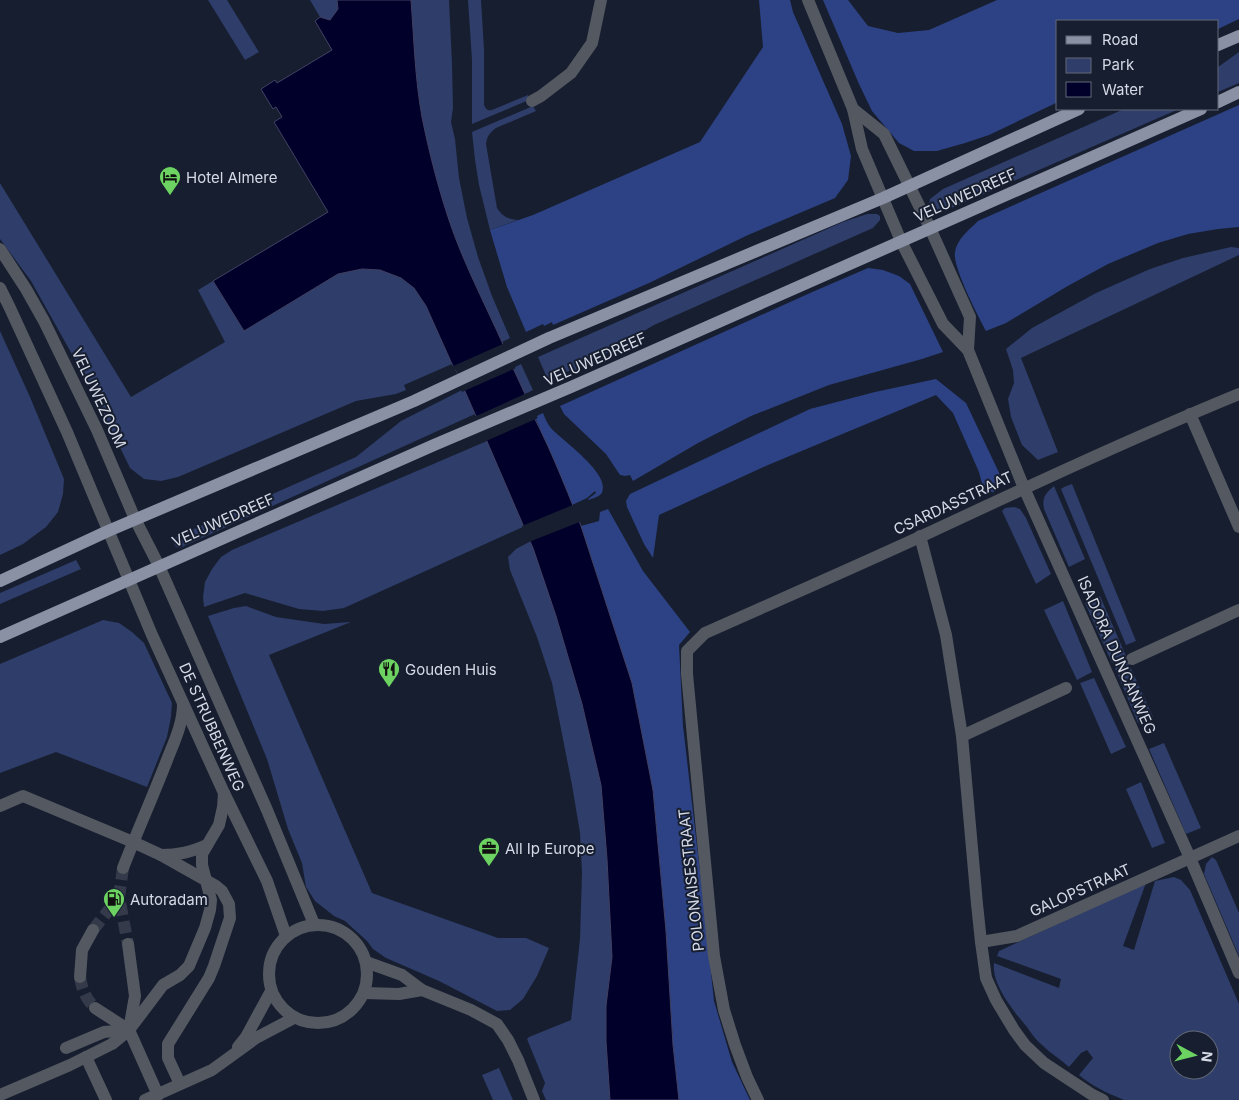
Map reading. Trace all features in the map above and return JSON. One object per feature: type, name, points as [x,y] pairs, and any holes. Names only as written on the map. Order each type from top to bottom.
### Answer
[{"type":"main road","points":[[1219,45],[1239,36]]},
{"type":"main road","points":[[1219,102],[1239,92]]},
{"type":"main road","name":"VELUWEDREEF","points":[[0,581],[135,519],[414,401],[549,338],[883,198],[1077,110]]},
{"type":"main road","name":"VELUWEDREEF","points":[[0,636],[1199,110]]},
{"type":"street","points":[[532,101],[571,73],[592,43],[601,0]]},
{"type":"street","name":"ISADORA DUNCANWEG","points":[[808,0],[853,109],[862,150],[901,242],[943,324],[968,350],[1024,488],[1190,858],[1239,973]]},
{"type":"street","name":"ISADORA DUNCANWEG","points":[[853,109],[884,134],[910,186],[970,317],[968,350]]},
{"type":"street","name":"VELUWEZOOM","points":[[0,249],[44,321],[97,430],[135,519],[158,566]]},
{"type":"street","points":[[0,288],[67,432],[108,531]]},
{"type":"street","name":"CSARDASSTRAAT","points":[[687,651],[705,633],[1024,488],[1239,394]]},
{"type":"street","points":[[1190,414],[1239,527]]},
{"type":"street","name":"DE STRUBBENWEG","points":[[108,531],[183,703],[267,881],[286,936]]},
{"type":"street","points":[[920,536],[946,635],[962,736],[986,978],[996,1000],[1025,1046],[1044,1064],[1103,1100]]},
{"type":"street","name":"DE STRUBBENWEG","points":[[158,566],[267,810],[314,924]]},
{"type":"street","points":[[1132,659],[1239,610]]},
{"type":"street","name":"POLONAISESTRAAT","points":[[687,651],[688,684],[714,956],[724,1010],[735,1045],[758,1100]]},
{"type":"street","points":[[962,736],[1066,688]]},
{"type":"street","points":[[123,868],[180,727],[183,703]]},
{"type":"street","points":[[0,1095],[112,1044],[129,1030],[163,985],[180,975],[189,966],[205,928],[210,910],[211,900],[202,865],[202,854],[219,825],[224,793]]},
{"type":"street","points":[[0,806],[22,796],[162,855],[222,891],[229,904],[230,918],[214,966],[209,978],[168,1044],[168,1058],[180,1084]]},
{"type":"street","name":"GALOPSTRAAT","points":[[981,942],[1017,936],[1239,836]]},
{"type":"street","points":[[162,855],[192,852],[207,845]]},
{"type":"street","points":[[314,924],[328,925],[341,930],[352,938],[366,962],[367,978],[364,993],[357,1005],[346,1015],[334,1021],[320,1024],[307,1023],[294,1018],[280,1006],[270,991],[268,976],[270,961],[276,947],[286,936],[299,928],[314,924]]},
{"type":"street","points":[[80,977],[82,950],[93,930]]},
{"type":"street","points":[[128,944],[135,996],[129,1030]]},
{"type":"street","points":[[366,962],[402,975],[422,990],[472,1010],[497,1024],[518,1060],[534,1100]]},
{"type":"street","points":[[364,993],[399,994],[422,990]]},
{"type":"street","points":[[232,1055],[246,1037],[270,991]]},
{"type":"street","points":[[95,1008],[129,1030],[158,1095]]},
{"type":"street","points":[[145,1100],[212,1070],[256,1038],[294,1018]]},
{"type":"street","points":[[66,1048],[104,1032],[129,1030]]},
{"type":"street","points":[[86,1057],[106,1100]]},
{"type":"green space","points":[[208,0],[227,0],[259,52],[245,60]]},
{"type":"green space","points":[[310,0],[337,0],[338,9],[330,20],[320,17]]},
{"type":"green space","points":[[411,0],[449,0],[453,108],[451,122],[455,139],[459,178],[467,218],[478,257],[510,338],[502,342],[461,251],[449,220],[434,169],[425,130],[416,74]]},
{"type":"green space","points":[[468,0],[481,0],[485,108],[492,110],[528,95],[529,100],[472,124],[472,60]]},
{"type":"green space","points":[[1239,52],[1239,83],[1219,92],[1219,66]]},
{"type":"green space","points":[[533,106],[536,111],[496,128],[487,139],[486,144],[497,208],[506,217],[518,220],[490,230],[479,185],[472,132]]},
{"type":"green space","points":[[1122,110],[1177,110],[954,207],[934,210],[929,206],[930,199],[943,189]]},
{"type":"green space","points":[[0,183],[131,397],[225,342],[198,290],[213,281],[244,331],[338,274],[362,269],[380,270],[401,278],[414,288],[426,306],[452,364],[404,385],[406,390],[396,394],[356,401],[178,477],[161,481],[144,479],[130,468],[92,390],[31,281],[0,239]]},
{"type":"green space","points":[[867,214],[877,214],[880,216],[880,220],[873,228],[654,325],[575,372],[574,369],[548,380],[538,357],[843,222]]},
{"type":"green space","points":[[1231,247],[1239,248],[1239,255],[1021,358],[1058,452],[1038,460],[1022,445],[1011,417],[1008,399],[1014,383],[1013,370],[1006,349],[1032,328],[1096,293],[1150,269],[1183,258]]},
{"type":"green space","points":[[0,331],[64,479],[63,494],[58,512],[46,527],[23,544],[0,555]]},
{"type":"green space","points":[[521,364],[533,390],[525,394],[513,368]]},
{"type":"green space","points":[[464,389],[475,414],[180,548],[176,547],[173,542],[176,537],[356,457],[401,421]]},
{"type":"green space","points":[[487,441],[525,526],[344,608],[323,611],[299,609],[245,593],[204,607],[205,582],[221,557],[232,550]]},
{"type":"green space","points":[[1072,484],[1136,641],[1126,645],[1061,489]]},
{"type":"green space","points":[[1054,486],[1085,559],[1069,567],[1044,509],[1043,501],[1045,496]]},
{"type":"green space","points":[[1014,507],[1020,509],[1026,518],[1051,574],[1036,584],[1002,511],[1005,508]]},
{"type":"green space","points":[[531,541],[582,704],[601,785],[612,957],[606,1006],[610,1100],[546,1100],[542,1091],[545,1083],[527,1039],[571,1020],[580,939],[582,873],[580,833],[552,683],[537,637],[510,570],[508,557],[516,549]]},
{"type":"green space","points":[[76,560],[81,569],[0,604],[0,593]]},
{"type":"green space","points":[[1100,596],[1126,656],[1112,663],[1085,603]]},
{"type":"green space","points":[[1063,601],[1092,672],[1077,680],[1044,610]]},
{"type":"green space","points":[[246,606],[276,617],[324,624],[351,622],[269,655],[372,893],[498,938],[526,938],[549,948],[537,976],[523,999],[510,1010],[497,1011],[439,981],[386,958],[373,949],[345,921],[334,916],[315,901],[306,887],[302,863],[288,829],[267,759],[208,616]]},
{"type":"green space","points":[[103,620],[119,623],[144,643],[172,703],[167,737],[147,787],[56,752],[0,773],[0,664]]},
{"type":"green space","points":[[1128,662],[1153,717],[1138,723],[1115,668]]},
{"type":"green space","points":[[1094,678],[1126,747],[1111,754],[1080,683]]},
{"type":"green space","points":[[1164,743],[1201,828],[1186,834],[1149,749]]},
{"type":"green space","points":[[1141,782],[1165,843],[1152,848],[1126,789]]},
{"type":"green space","points":[[1212,857],[1216,860],[1239,913],[1239,956],[1204,874],[1206,864]]},
{"type":"green space","points":[[1174,877],[1181,880],[1190,890],[1239,1004],[1239,1100],[1124,1100],[1106,1092],[1079,1075],[1093,1058],[1087,1050],[1081,1053],[1069,1067],[1036,1039],[1004,997],[994,971],[994,963],[1059,988],[1061,979],[997,956],[999,951],[1146,883],[1123,946],[1134,950],[1155,881]]},
{"type":"green space","points":[[499,1068],[513,1100],[493,1100],[482,1075]]},
{"type":"shaded area","points":[[759,0],[790,0],[793,12],[842,124],[851,156],[848,180],[835,198],[748,235],[649,283],[553,325],[552,322],[544,326],[543,324],[526,332],[507,287],[490,230],[533,215],[700,142],[763,47]]},
{"type":"shaded area","points":[[823,0],[848,0],[868,26],[898,33],[929,30],[997,0],[1239,0],[1239,19],[1219,29],[1219,20],[1056,20],[1056,103],[989,135],[937,151],[914,151],[899,143],[872,111]]},
{"type":"shaded area","points":[[1239,105],[1239,227],[1188,234],[1158,243],[1108,264],[1006,323],[986,331],[966,291],[955,259],[958,243],[978,221]]},
{"type":"shaded area","points":[[868,268],[883,270],[899,276],[910,284],[943,352],[829,385],[751,416],[698,443],[633,481],[630,475],[620,475],[606,454],[564,414],[560,406],[810,293]]},
{"type":"shaded area","points":[[936,379],[966,403],[1002,479],[994,492],[984,491],[979,472],[953,413],[936,395],[768,465],[659,515],[653,558],[644,544],[627,507],[626,501],[630,494],[810,409]]},
{"type":"shaded area","points":[[543,413],[550,427],[584,457],[599,476],[603,485],[602,493],[599,496],[588,499],[596,493],[595,491],[587,498],[572,505],[535,417]]},
{"type":"shaded area","points":[[608,509],[643,571],[690,632],[679,645],[683,726],[714,1001],[732,1062],[750,1100],[678,1099],[666,931],[653,790],[632,683],[581,526],[599,521],[600,512]]},
{"type":"water","points":[[337,0],[411,0],[416,74],[422,117],[434,169],[449,220],[467,267],[502,342],[501,348],[525,394],[523,397],[547,444],[581,526],[632,683],[653,790],[679,1100],[610,1100],[606,1006],[612,957],[601,785],[582,704],[556,616],[533,548],[486,439],[487,436],[464,389],[466,387],[452,364],[426,306],[414,288],[401,278],[380,270],[362,269],[338,274],[244,331],[213,281],[328,212],[274,122],[282,117],[276,107],[273,109],[261,89],[275,80],[277,83],[332,50],[315,21],[320,17],[330,20],[338,9]]},
{"type":"pier","points":[[505,343],[504,348],[512,365],[516,368],[462,392],[463,386],[456,370],[451,367]]},
{"type":"pier","points":[[527,393],[526,397],[534,415],[538,418],[484,442],[485,436],[477,419],[474,417]]},
{"type":"pier","points":[[575,504],[582,521],[529,542],[522,526]]},
{"type":"tunnel","points":[[123,868],[119,897],[128,944]]},
{"type":"tunnel","points":[[93,930],[119,897]]},
{"type":"tunnel","points":[[80,977],[85,994],[95,1008]]},
{"type":"place","name":"Hotel Almere","points":[[170,196]]},
{"type":"place","name":"Gouden Huis","points":[[389,688]]},
{"type":"place","name":"All Ip Europe","points":[[489,867]]},
{"type":"place","name":"Autoradam","points":[[114,918]]}]
